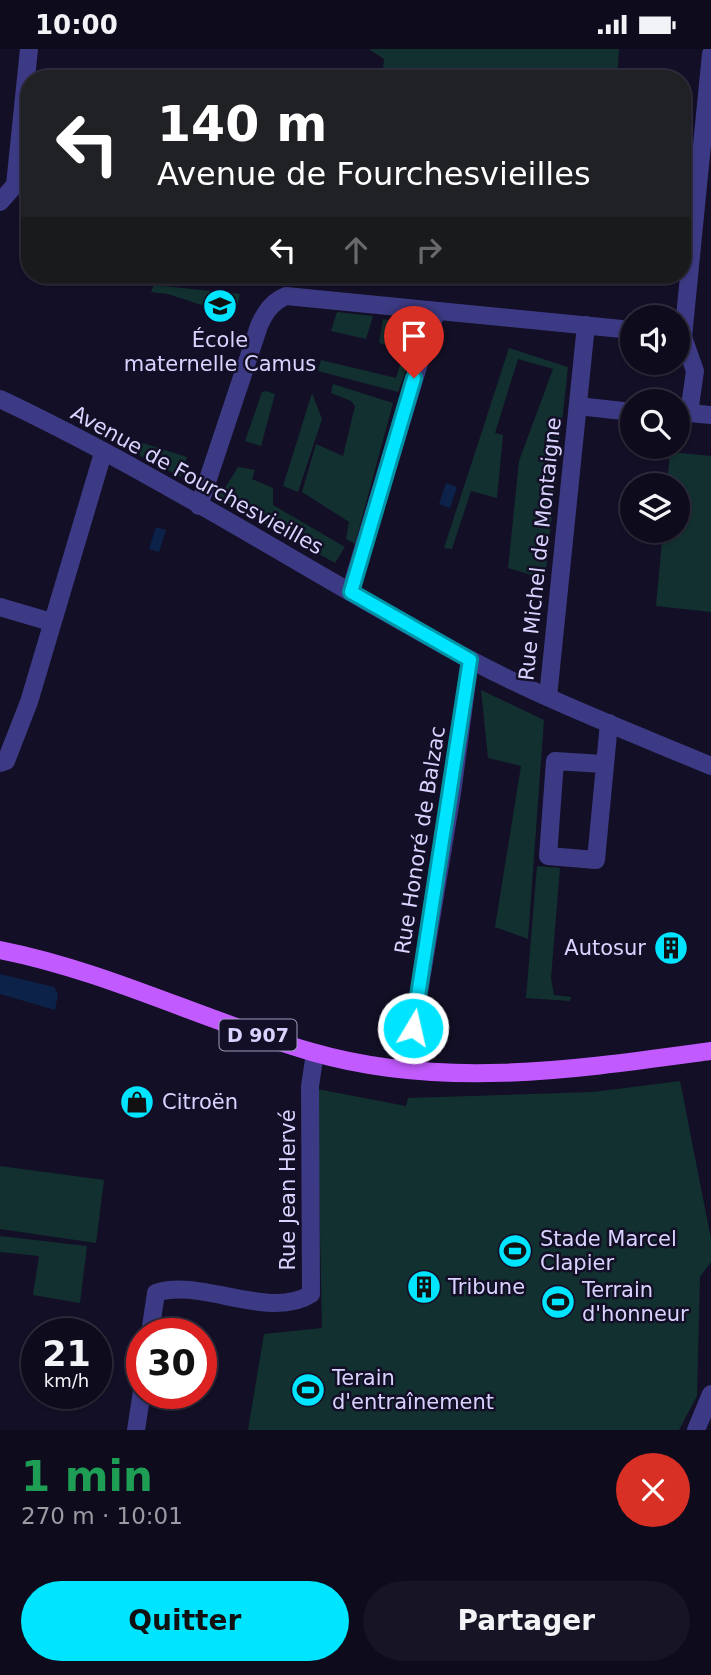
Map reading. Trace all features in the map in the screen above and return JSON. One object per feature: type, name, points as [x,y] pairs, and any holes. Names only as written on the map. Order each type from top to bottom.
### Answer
[{"type":"main road","name":"D 907","points":[[0,950],[57,963],[315,1053],[427,1072],[501,1074],[711,1051]]},
{"type":"street","points":[[27,70],[29,49]]},
{"type":"street","points":[[691,236],[711,54]]},
{"type":"street","points":[[0,202],[15,185],[21,127]]},
{"type":"street","points":[[683,305],[686,284]]},
{"type":"street","points":[[200,506],[259,326],[276,300],[286,296],[301,297],[620,329]]},
{"type":"street","points":[[351,592],[430,327],[437,312]]},
{"type":"street","name":"Rue Michel de Montaigne","points":[[548,697],[586,325]]},
{"type":"street","points":[[690,359],[695,371],[690,389]]},
{"type":"street","name":"Avenue de Fourchesvieilles","points":[[0,399],[200,506],[470,660],[548,697],[711,766]]},
{"type":"street","name":"Rue Michel de Montaigne","points":[[578,407],[620,411]]},
{"type":"street","points":[[690,414],[711,415]]},
{"type":"street","points":[[0,763],[6,761],[29,702],[103,453]]},
{"type":"street","points":[[0,607],[51,622]]},
{"type":"street","name":"Rue Honoré de Balzac","points":[[413,1028],[470,660]]},
{"type":"street","points":[[603,764],[555,761],[548,856],[596,860],[603,764],[609,723]]},
{"type":"street","name":"Rue Jean Hervé","points":[[152,1318],[156,1293],[170,1287],[255,1301],[300,1301],[312,1294],[310,1086],[315,1053]]},
{"type":"street","points":[[696,1430],[711,1394]]},
{"type":"street","points":[[136,1430],[139,1409]]},
{"type":"green space","points":[[369,49],[619,49],[618,70],[383,70],[384,59]]},
{"type":"green space","points":[[154,285],[240,294],[235,316],[168,294],[151,292]]},
{"type":"green space","points":[[337,312],[373,316],[366,339],[331,331]]},
{"type":"green space","points":[[383,319],[411,323],[418,336],[398,392],[318,371],[321,360],[396,378],[404,351],[379,343]]},
{"type":"green space","points":[[509,348],[568,367],[545,579],[508,568],[519,461],[553,369],[518,359],[495,433],[503,435],[497,498],[471,491],[452,549],[444,548]]},
{"type":"green space","points":[[333,384],[393,403],[355,544],[346,539],[349,522],[302,492],[316,444],[343,456],[355,406],[351,401],[331,393]]},
{"type":"green space","points":[[262,392],[275,394],[261,446],[245,441]]},
{"type":"green space","points":[[312,393],[322,419],[298,492],[283,486]]},
{"type":"green space","points":[[140,442],[187,457],[181,477],[140,456]]},
{"type":"green space","points":[[690,454],[711,456],[711,612],[656,606],[662,543],[690,543],[690,473],[668,473],[669,459],[690,459]]},
{"type":"green space","points":[[238,467],[255,470],[252,479],[273,488],[273,505],[345,547],[335,563],[218,498],[218,487],[225,488]]},
{"type":"green space","points":[[481,690],[544,720],[528,939],[495,927],[521,766],[488,758]]},
{"type":"green space","points":[[537,866],[560,868],[551,978],[554,995],[571,997],[570,1001],[526,998]]},
{"type":"green space","name":"Stade Marcel Clapier","points":[[680,1081],[711,1239],[711,1262],[700,1277],[697,1396],[679,1430],[248,1430],[264,1334],[322,1328],[317,1089],[406,1106],[408,1098],[593,1092]]},
{"type":"green space","points":[[0,1166],[104,1180],[96,1243],[0,1229]]},
{"type":"green space","points":[[0,1236],[87,1246],[80,1303],[33,1295],[39,1256],[0,1252]]},
{"type":"water","points":[[446,483],[457,487],[450,508],[439,504]]},
{"type":"water","points":[[156,527],[166,530],[159,552],[149,549]]},
{"type":"water","points":[[0,974],[54,987],[58,994],[55,1010],[0,994]]},
{"type":"place","name":"École maternelle Camus","points":[[220,306]]},
{"type":"place","name":"Autosur","points":[[671,948]]},
{"type":"place","name":"Citroën","points":[[137,1102]]},
{"type":"place","name":"Stade Marcel Clapier","points":[[515,1251]]},
{"type":"place","name":"Tribune","points":[[424,1287]]},
{"type":"place","name":"Terrain d'honneur","points":[[558,1302]]},
{"type":"place","name":"Terain d'entraînement","points":[[308,1390]]},
{"type":"route","points":[[413,1028],[452,793],[470,660],[351,592],[414,378]]}]
